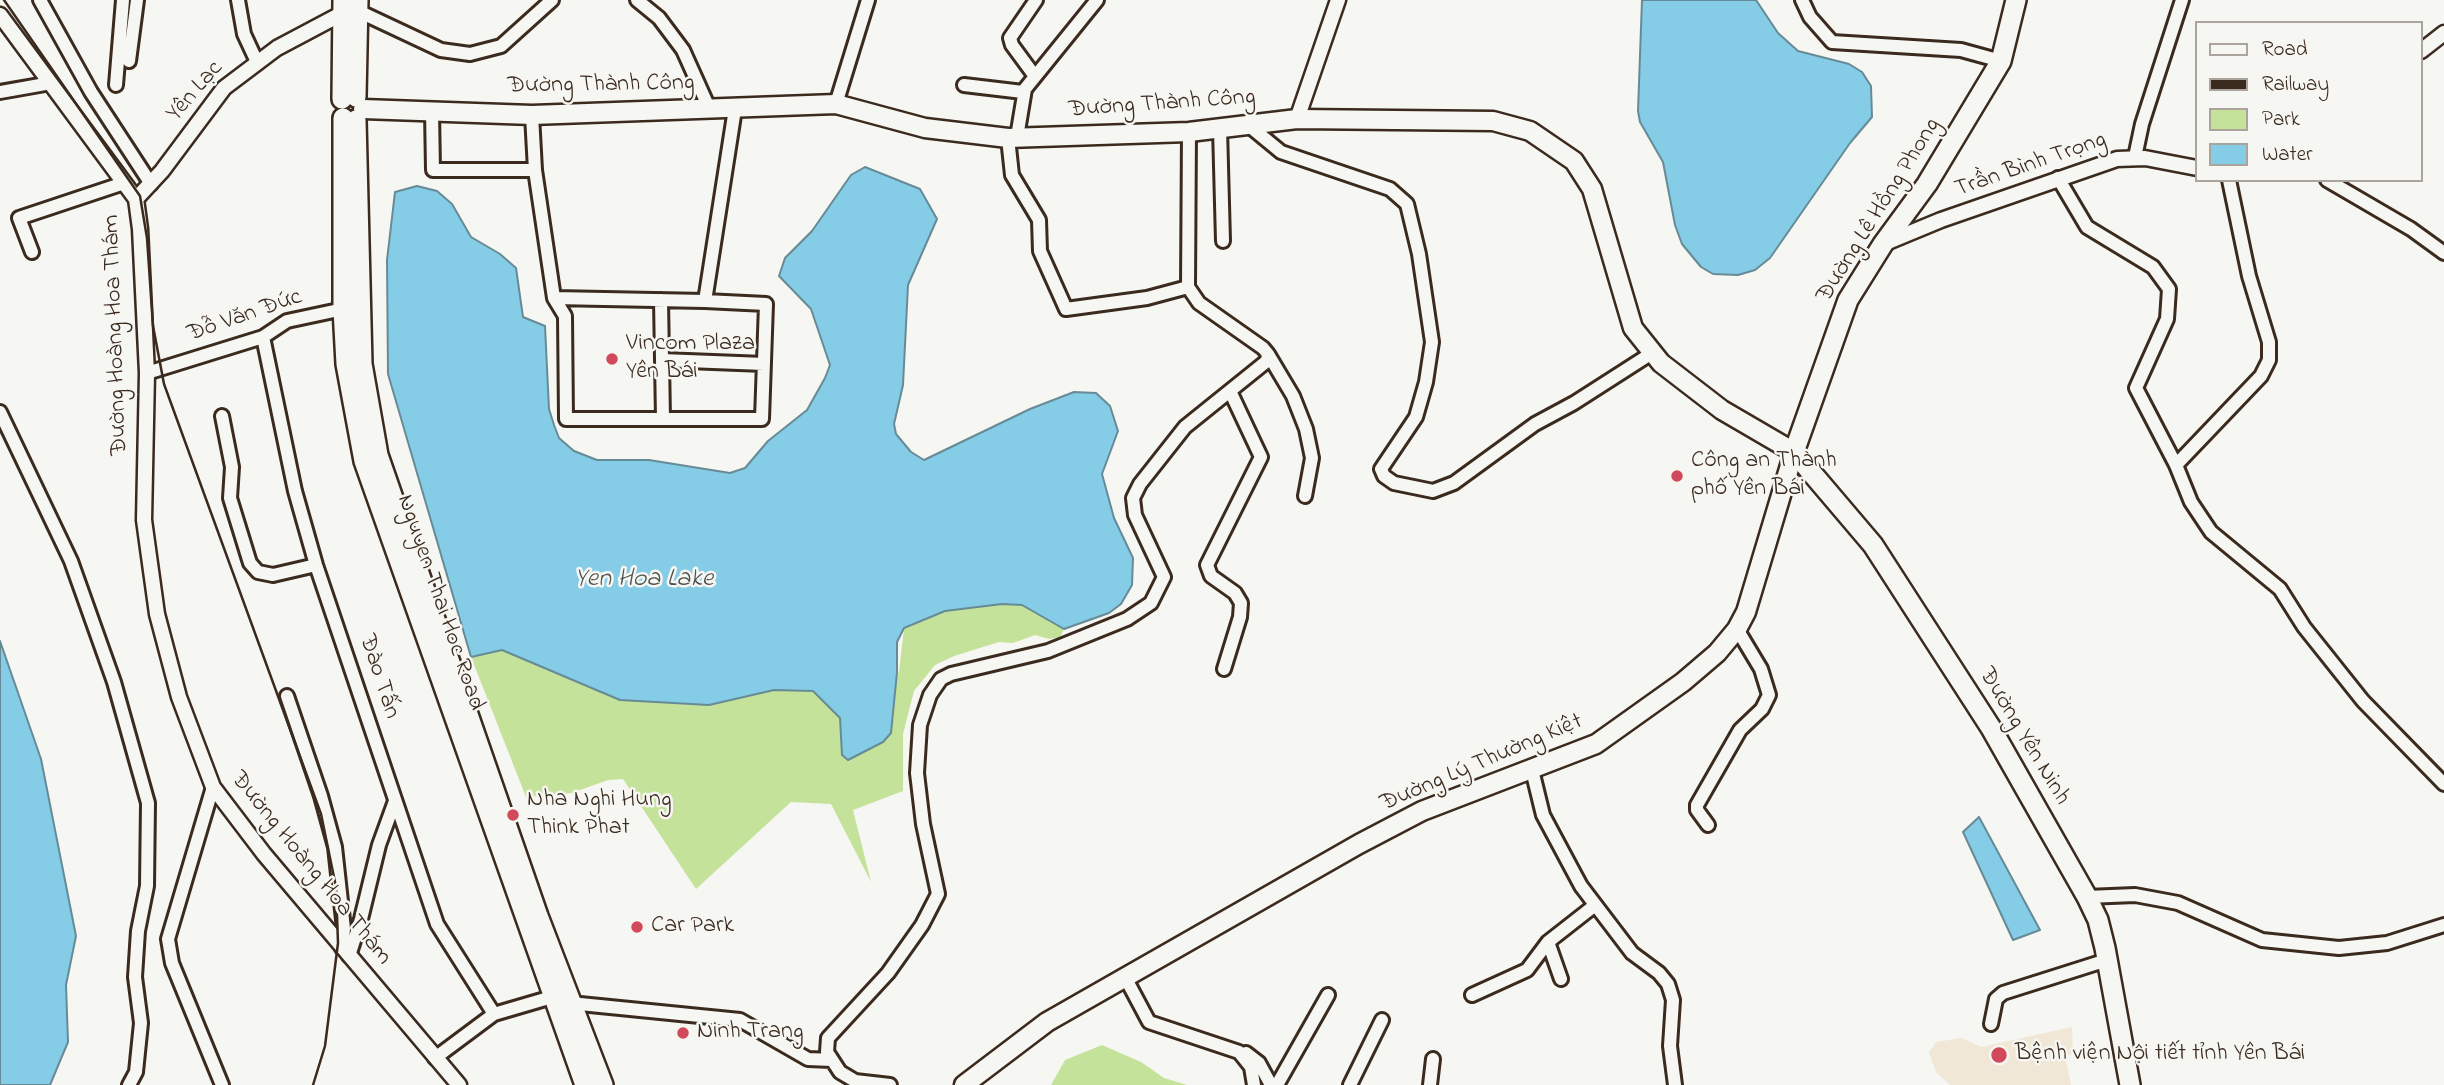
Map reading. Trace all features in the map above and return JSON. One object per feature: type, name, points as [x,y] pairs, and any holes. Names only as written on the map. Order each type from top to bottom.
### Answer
[{"type":"main road","name":"Đường Lê Hồng Phong","points":[[1794,452],[1848,300],[1883,244],[1927,184],[2001,61],[2015,0]]},
{"type":"main road","name":"Nguyen Thai Hoc Road","points":[[350,6],[350,308],[346,365],[364,461],[561,1000],[584,1085]]},
{"type":"main road","name":"Đường Thành Công","points":[[352,109],[532,115],[836,104],[925,128],[1013,138],[1189,132],[1297,119],[1493,121],[1530,131],[1574,161],[1592,188],[1633,328],[1661,363],[1723,410],[1794,452]]},
{"type":"main road","name":"Đường Lý Thường Kiệt","points":[[964,1085],[1048,1022],[1422,811],[1596,744],[1622,727],[1700,667],[1737,629],[1758,578],[1794,452]]},
{"type":"main road","name":"Đường Yên Ninh","points":[[1794,452],[1873,545],[1991,728],[2087,897],[2098,920],[2130,1085]]},
{"type":"main road","name":"Nguyen Thai Hoc Road","points":[[561,1000],[603,1085]]},
{"type":"street","points":[[40,0],[91,92],[151,184]]},
{"type":"street","points":[[116,85],[123,0]]},
{"type":"street","points":[[129,61],[137,0]]},
{"type":"street","points":[[238,0],[244,34],[257,62]]},
{"type":"street","points":[[350,6],[440,50],[470,54],[501,47],[552,0]]},
{"type":"street","points":[[637,0],[659,18],[683,50],[709,108]]},
{"type":"street","points":[[836,104],[868,0]]},
{"type":"street","points":[[1034,75],[1012,46],[1010,38],[1036,0]]},
{"type":"street","points":[[1097,0],[1023,92],[1013,138],[1012,175],[1039,220],[1040,251],[1066,309],[1147,298],[1188,287]]},
{"type":"street","points":[[1297,119],[1338,0]]},
{"type":"street","points":[[1802,0],[1810,17],[1832,42],[1961,50],[2001,61]]},
{"type":"street","points":[[2135,157],[2142,124],[2182,0]]},
{"type":"street","name":"Yên Lạc","points":[[136,199],[151,184],[224,88],[257,62],[350,6]]},
{"type":"street","points":[[0,15],[136,199]]},
{"type":"street","points":[[2423,49],[2444,33]]},
{"type":"street","points":[[0,92],[51,83]]},
{"type":"street","points":[[964,85],[1023,92]]},
{"type":"street","points":[[705,301],[735,109]]},
{"type":"street","points":[[432,111],[433,170],[536,170]]},
{"type":"street","points":[[532,115],[536,170],[554,298],[565,316],[566,419],[762,419],[766,304],[554,298]]},
{"type":"street","points":[[1247,124],[1281,152],[1390,188],[1407,204],[1419,254],[1432,342],[1426,382],[1416,416],[1381,470],[1384,476],[1394,483],[1433,491],[1454,483],[1535,424],[1574,403],[1652,353]]},
{"type":"street","points":[[1220,128],[1223,241]]},
{"type":"street","points":[[1189,132],[1188,287],[1199,303],[1268,354],[1293,396],[1306,429],[1312,458],[1306,496]]},
{"type":"street","name":"Trần Bình Trọng","points":[[1883,244],[2058,178],[2117,159],[2135,157],[2196,168]]},
{"type":"street","points":[[2058,178],[2087,227],[2153,267],[2169,289],[2167,319],[2136,388],[2176,465],[2191,502],[2211,532],[2280,589],[2304,627],[2363,701],[2444,784]]},
{"type":"street","points":[[2176,465],[2261,376],[2269,360],[2269,342],[2249,276],[2229,182]]},
{"type":"street","points":[[2330,182],[2411,229],[2444,253]]},
{"type":"street","points":[[32,252],[19,218],[124,183]]},
{"type":"street","name":"Đường Hoàng Hoa Thám","points":[[136,199],[140,229],[146,373],[144,520],[157,614],[179,697],[213,787],[345,952],[459,1085]]},
{"type":"street","points":[[661,300],[663,419]]},
{"type":"street","name":"Đỗ Văn Đức","points":[[146,373],[263,337],[287,321],[350,308]]},
{"type":"street","name":"Đào Tấn","points":[[263,337],[295,491],[316,565],[395,802],[437,924],[494,1014]]},
{"type":"street","points":[[890,1085],[855,1081],[840,1072],[827,1052],[828,1038],[888,973],[922,925],[938,894],[923,824],[916,773],[919,725],[930,695],[941,679],[951,674],[1048,651],[1127,620],[1152,603],[1164,577],[1135,515],[1133,498],[1140,484],[1185,427],[1264,365],[1268,354]]},
{"type":"street","points":[[662,360],[764,364]]},
{"type":"street","points":[[1224,669],[1240,617],[1241,603],[1235,593],[1208,573],[1206,565],[1261,457],[1230,391]]},
{"type":"street","points":[[0,412],[71,561],[114,682],[148,803],[147,886],[138,931],[135,977],[141,1023],[136,1072],[129,1085]]},
{"type":"street","points":[[222,416],[232,467],[230,498],[253,568],[273,575],[316,565]]},
{"type":"street","points":[[1708,825],[1697,810],[1697,805],[1734,738],[1762,709],[1769,695],[1760,669],[1737,629]]},
{"type":"street","points":[[287,696],[321,796],[335,847],[345,952]]},
{"type":"street","points":[[1532,770],[1543,815],[1552,836],[1594,906],[1632,953],[1659,973],[1668,984],[1673,1000],[1670,1046],[1675,1085]]},
{"type":"street","points":[[213,787],[169,930],[168,947],[222,1085]]},
{"type":"street","points":[[345,952],[362,919],[379,845],[395,802]]},
{"type":"street","points":[[2087,897],[2119,894],[2178,903],[2262,940],[2326,947],[2387,943],[2444,925]]},
{"type":"street","points":[[1472,995],[1527,970],[1548,942],[1594,906]]},
{"type":"street","points":[[1548,942],[1561,979]]},
{"type":"street","points":[[1991,1024],[1992,1009],[2003,993],[2107,960]]},
{"type":"street","points":[[1125,977],[1149,1022],[1246,1052],[1259,1063],[1271,1085]]},
{"type":"street","points":[[1277,1085],[1328,995]]},
{"type":"street","points":[[435,1058],[494,1014],[561,1000],[740,1020],[808,1059],[832,1060]]},
{"type":"street","points":[[1350,1085],[1382,1020]]},
{"type":"street","points":[[1239,1052],[1251,1067],[1254,1085]]},
{"type":"street","points":[[1430,1085],[1433,1059]]},
{"type":"shaded area","name":"Bệnh viện Nội tiết tỉnh Yên Bái","points":[[2072,1027],[2073,1054],[2065,1056],[2071,1085],[1950,1085],[1936,1072],[1929,1053],[1936,1042],[1962,1038],[1981,1047]]},
{"type":"green space","points":[[1002,604],[1022,605],[1064,629],[1060,637],[1049,639],[1035,635],[1013,643],[999,642],[954,656],[935,665],[914,691],[903,734],[903,791],[853,810],[871,882],[831,804],[791,802],[696,889],[623,779],[608,780],[572,793],[526,797],[471,657],[502,650],[620,700],[709,705],[774,690],[813,691],[840,718],[842,755],[899,672],[904,629],[945,611]]},
{"type":"green space","points":[[1102,1045],[1141,1062],[1164,1078],[1187,1085],[1051,1085],[1065,1060]]},
{"type":"water","points":[[1642,0],[1756,0],[1778,33],[1798,51],[1849,64],[1862,72],[1871,86],[1872,117],[1850,143],[1770,258],[1755,270],[1738,275],[1713,274],[1701,267],[1682,244],[1675,225],[1663,162],[1640,122],[1638,111]]},
{"type":"water","name":"Yen Hoa Lake","points":[[865,167],[920,189],[937,219],[908,285],[903,385],[894,424],[896,434],[911,452],[924,460],[1030,409],[1074,392],[1096,393],[1110,406],[1118,431],[1102,474],[1114,518],[1133,558],[1132,585],[1121,604],[1109,613],[1064,629],[1022,605],[1002,604],[945,611],[904,628],[897,642],[891,733],[883,742],[848,760],[842,755],[840,718],[813,691],[774,690],[709,705],[620,700],[502,650],[471,657],[388,374],[387,260],[395,192],[417,186],[437,191],[452,204],[471,237],[500,254],[516,268],[523,317],[545,326],[549,409],[554,425],[559,438],[574,451],[597,460],[649,460],[730,473],[745,468],[768,441],[807,410],[825,378],[830,365],[811,309],[779,276],[785,258],[812,231],[851,175]]},
{"type":"water","points":[[0,641],[41,759],[76,936],[66,985],[68,1042],[50,1085],[0,1085]]},
{"type":"water","points":[[1979,817],[2040,930],[2013,940],[1963,832]]},
{"type":"railway","points":[[4,0],[140,196],[147,238],[153,326],[164,384],[321,814],[336,887],[338,943],[325,1046],[313,1085]]},
{"type":"place","name":"Vincom Plaza Yên Bái","points":[[612,359]]},
{"type":"place","name":"Công an Thành phố Yên Bái","points":[[1677,476]]},
{"type":"place","name":"Nha Nghi Hung Think Phat","points":[[513,815]]},
{"type":"place","name":"Car Park","points":[[637,927]]},
{"type":"place","name":"Ninh Trang","points":[[683,1033]]},
{"type":"place","name":"Bệnh viện Nội tiết tỉnh Yên Bái","points":[[1999,1055]]}]
